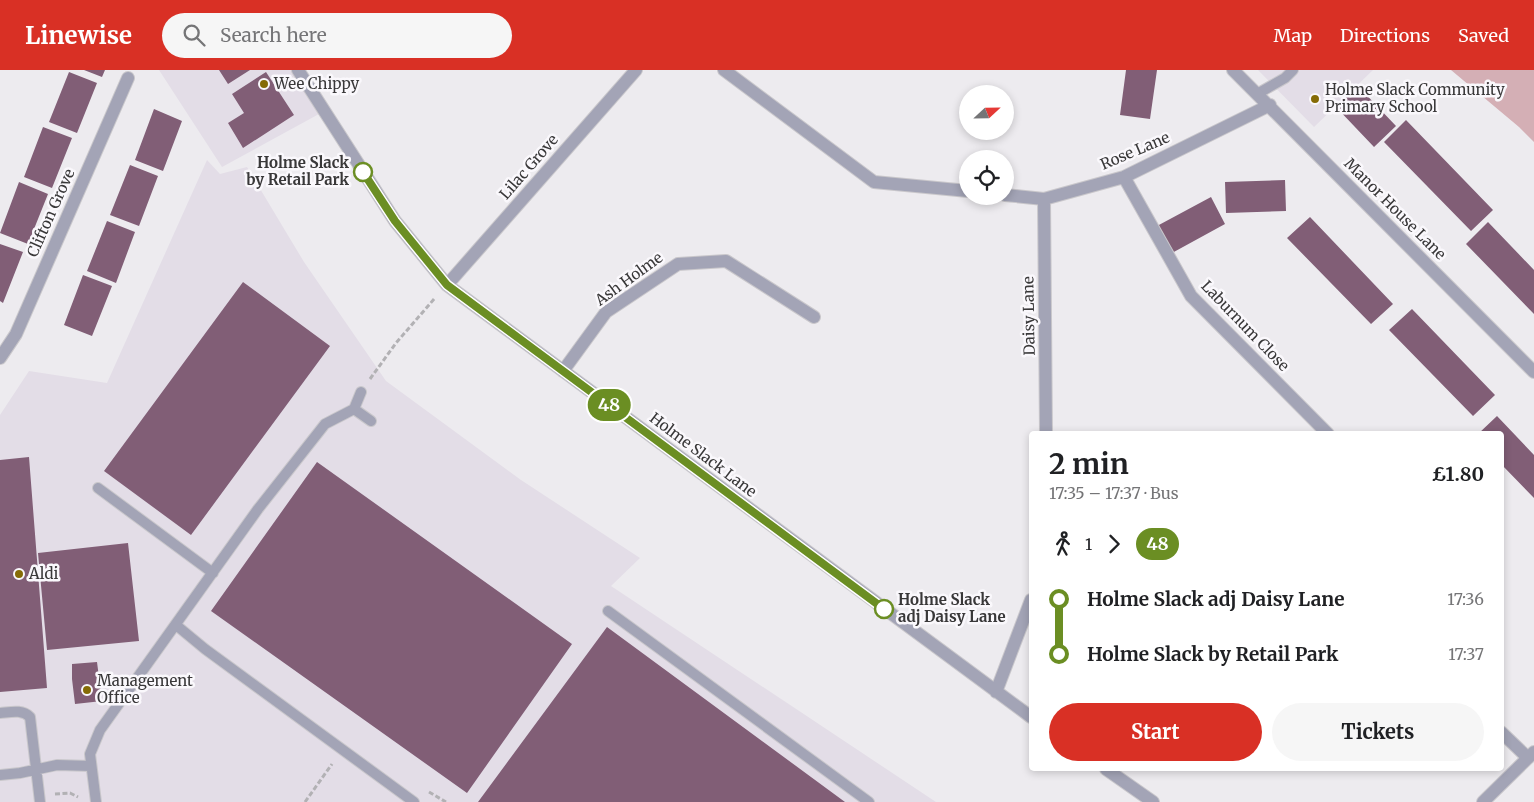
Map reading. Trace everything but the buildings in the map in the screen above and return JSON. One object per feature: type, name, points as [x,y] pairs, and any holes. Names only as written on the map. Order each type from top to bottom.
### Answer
[{"type":"street","name":"Holme Slack Lane","points":[[298,70],[395,221],[447,285],[1029,716]]},
{"type":"street","name":"Lilac Grove","points":[[447,285],[636,70]]},
{"type":"street","points":[[724,70],[874,182],[959,190]]},
{"type":"street","name":"Manor House Lane","points":[[1233,70],[1534,372]]},
{"type":"street","name":"Clifton Grove","points":[[0,358],[16,334],[128,78]]},
{"type":"street","name":"Rose Lane","points":[[1014,196],[1044,199],[1124,177],[1270,105]]},
{"type":"street","name":"Laburnum Close","points":[[1124,177],[1191,296],[1325,431]]},
{"type":"street","name":"Daisy Lane","points":[[1044,199],[1046,431]]},
{"type":"street","name":"Ash Holme","points":[[563,371],[606,312],[678,264],[726,261],[814,317]]},
{"type":"street","points":[[996,692],[1029,605]]},
{"type":"street","points":[[1483,802],[1531,755],[1504,734]]},
{"type":"street","points":[[1109,771],[1153,802]]},
{"type":"lane","points":[[1257,94],[1285,78],[1293,70]]},
{"type":"lane","points":[[96,802],[90,754],[100,730],[258,508],[325,424],[354,409],[361,392]]},
{"type":"lane","points":[[354,409],[371,421]]},
{"type":"lane","points":[[98,488],[213,573]]},
{"type":"lane","points":[[608,611],[869,802]]},
{"type":"lane","points":[[176,625],[205,649],[414,802]]},
{"type":"lane","points":[[0,713],[21,711],[30,717],[40,802]]},
{"type":"lane","points":[[0,775],[58,765],[91,766]]},
{"type":"path","points":[[361,392],[396,343],[447,285]]},
{"type":"path","points":[[305,802],[342,750]]},
{"type":"shaded area","points":[[159,70],[291,70],[319,114],[222,167]]},
{"type":"shaded area","name":"Holme Slack Community Primary School","points":[[1258,70],[1373,70],[1314,127]]},
{"type":"shaded area","points":[[1451,70],[1534,70],[1534,142],[1519,127]]},
{"type":"shaded area","points":[[207,160],[220,174],[247,167],[304,262],[386,381],[521,480],[640,558],[611,586],[936,802],[0,802],[0,415],[29,371],[107,383]]},
{"type":"bus line","name":"48","points":[[363,172],[395,221],[447,285],[884,609]]},
{"type":"place","name":"Wee Chippy","points":[[264,84]]},
{"type":"place","name":"Holme Slack Community Primary School","points":[[1315,99]]},
{"type":"place","name":"Holme Slack by Retail Park","points":[[363,172]]},
{"type":"place","name":"Aldi","points":[[19,574]]},
{"type":"place","name":"Holme Slack adj Daisy Lane","points":[[884,609]]},
{"type":"place","name":"Management Office","points":[[87,690]]}]
